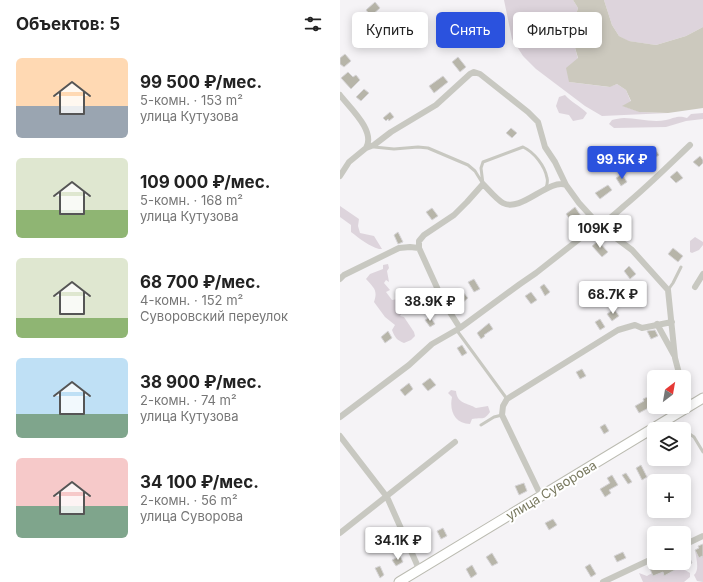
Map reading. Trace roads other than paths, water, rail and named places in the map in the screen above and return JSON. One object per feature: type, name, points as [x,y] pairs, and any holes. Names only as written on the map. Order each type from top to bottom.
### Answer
[{"type":"street","points":[[340,176],[349,162],[366,148],[374,145],[436,105],[470,74],[474,72],[480,74],[528,112],[538,122],[545,147],[555,162],[566,185],[579,203],[600,226],[632,250],[668,290],[675,358],[678,370]]},
{"type":"street","points":[[340,95],[368,132],[369,140],[366,148]]},
{"type":"street","points":[[340,417],[409,365],[432,344],[460,328],[536,273],[592,229],[600,226],[647,187],[690,145]]},
{"type":"street","points":[[460,328],[444,304],[419,248],[420,241],[424,235],[454,215],[483,184],[502,203],[507,205],[513,205],[524,201],[558,184],[566,185]]},
{"type":"street","points":[[340,279],[344,275],[400,248],[410,246],[419,248]]},
{"type":"street","points":[[695,287],[703,274]]},
{"type":"street","points":[[541,496],[502,415],[503,406],[507,399],[618,330],[635,325],[642,328],[672,322]]},
{"type":"street","points":[[657,324],[675,358]]},
{"type":"street","name":"улица Суворова","points":[[662,422],[703,398]]},
{"type":"street","name":"улица Суворова","points":[[404,581],[419,569],[647,431]]},
{"type":"street","points":[[340,436],[387,497],[419,569]]},
{"type":"street","points":[[340,533],[455,442]]},
{"type":"street","points":[[691,541],[703,536]]},
{"type":"street","points":[[603,582],[647,561]]},
{"type":"lane","points":[[483,184],[481,173],[483,162],[523,146],[530,150],[542,168],[547,178],[546,190]]},
{"type":"lane","points":[[366,148],[428,148],[468,164],[475,171],[483,184]]},
{"type":"lane","points":[[612,216],[612,227],[617,238]]},
{"type":"lane","points":[[668,290],[673,284],[681,267]]},
{"type":"lane","points":[[460,328],[458,332],[507,399]]},
{"type":"lane","points":[[480,424],[502,415]]},
{"type":"lane","points":[[691,435],[694,437],[703,452]]}]
